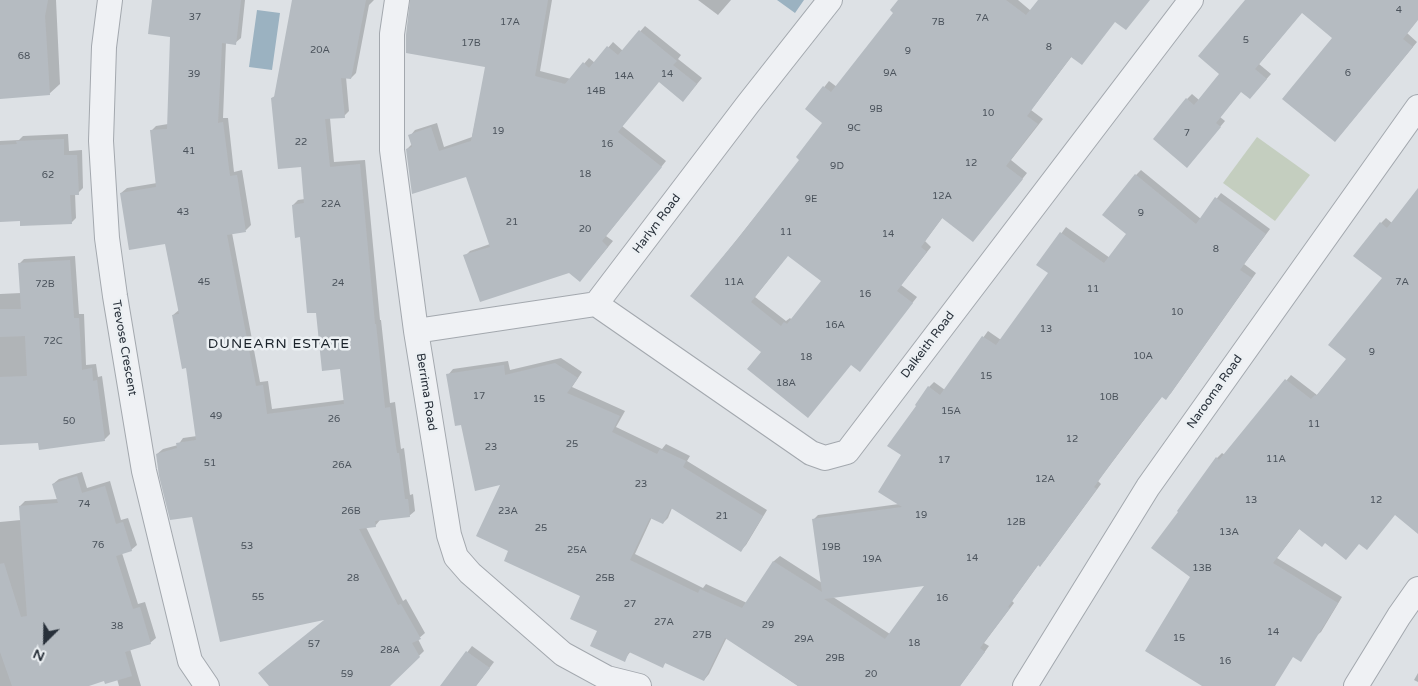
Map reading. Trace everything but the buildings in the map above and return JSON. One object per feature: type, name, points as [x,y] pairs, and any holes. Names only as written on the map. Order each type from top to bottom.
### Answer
[{"type":"street","name":"Trevose Crescent","points":[[110,0],[104,47],[102,141],[107,238],[144,471],[190,661],[207,686]]},
{"type":"street","name":"Berrima Road","points":[[397,0],[392,34],[392,150],[416,331],[450,535],[456,557],[470,573],[563,654],[607,678],[638,686]]},
{"type":"street","name":"Harlyn Road","points":[[596,304],[742,111],[830,0]]},
{"type":"street","name":"Dalkeith Road","points":[[596,304],[810,453],[825,458],[847,452],[1191,0]]},
{"type":"street","name":"Narooma Road","points":[[1025,686],[1148,486],[1418,107]]},
{"type":"street","points":[[416,331],[596,304]]},
{"type":"street","points":[[1356,686],[1418,588]]},
{"type":"green space","points":[[1257,137],[1310,175],[1275,221],[1223,183]]},
{"type":"water","points":[[777,0],[804,0],[795,13]]},
{"type":"water","points":[[257,10],[280,13],[272,70],[249,67]]},
{"type":"district","name":"DUNEARN ESTATE","points":[[279,344]]}]
